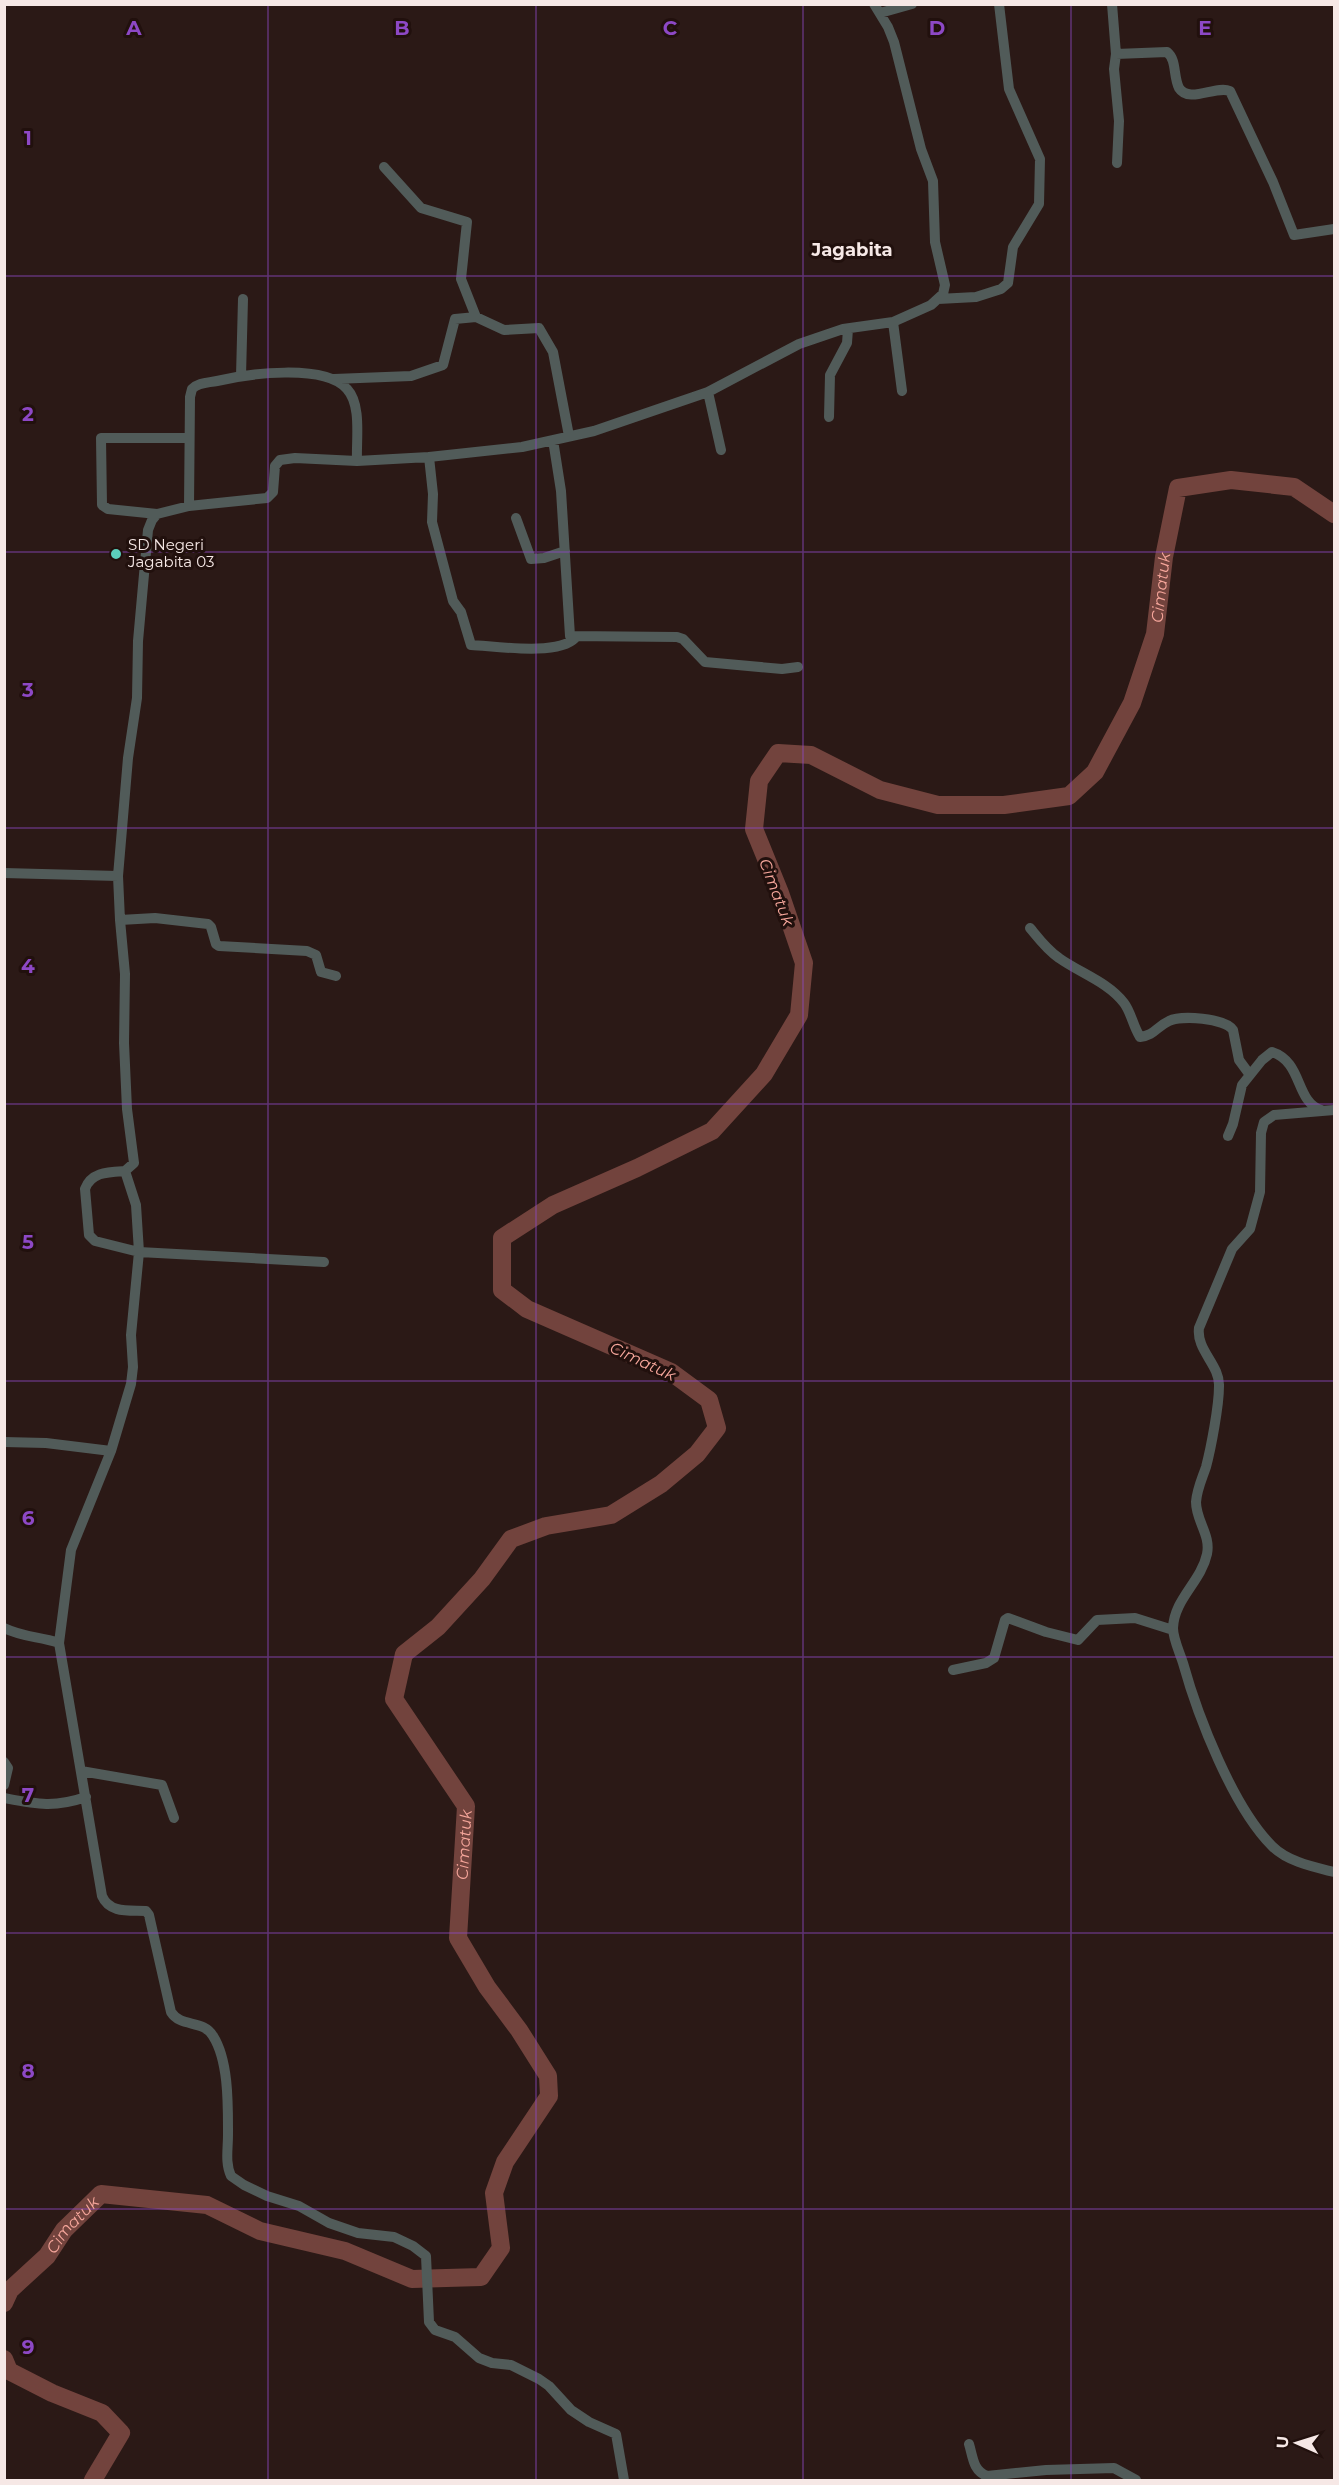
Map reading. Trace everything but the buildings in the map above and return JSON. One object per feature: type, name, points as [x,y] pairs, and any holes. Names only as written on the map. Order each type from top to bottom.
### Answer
[{"type":"street","points":[[188,438],[101,438],[102,505],[108,509],[158,514],[189,506],[267,498],[273,492],[277,463],[286,458],[357,460],[429,457],[511,448],[553,440],[642,416],[708,392],[799,344],[848,329],[893,322],[922,310],[943,294],[945,285],[935,242],[933,181],[921,149],[894,42],[877,9],[912,4]]},
{"type":"street","points":[[938,299],[976,297],[1001,289],[1008,283],[1013,247],[1039,204],[1040,159],[1009,89],[999,4]]},
{"type":"street","points":[[1112,4],[1116,54],[1114,69],[1119,122],[1116,164]]},
{"type":"street","points":[[1116,54],[1167,52],[1173,59],[1179,88],[1185,93],[1221,89],[1230,91],[1280,199],[1292,232],[1298,236],[1335,229]]},
{"type":"street","points":[[384,167],[421,208],[467,222],[461,279],[476,317]]},
{"type":"street","points":[[241,376],[243,298]]},
{"type":"street","points":[[189,506],[188,438],[190,397],[194,386],[241,376],[284,373],[334,379],[411,376],[443,365],[455,319],[476,317],[504,330],[539,328],[553,352],[569,436]]},
{"type":"street","points":[[893,322],[902,391]]},
{"type":"street","points":[[829,417],[830,375],[847,343],[848,329]]},
{"type":"street","points":[[334,379],[349,391],[354,404],[357,460]]},
{"type":"street","points":[[708,392],[721,450]]},
{"type":"street","points":[[553,440],[561,491],[570,636],[575,638],[677,637],[682,639],[705,662],[782,669],[798,667]]},
{"type":"street","points":[[429,457],[433,494],[432,522],[453,601],[461,612],[471,645],[531,648],[569,644],[575,638]]},
{"type":"street","points":[[158,514],[152,520],[148,530],[140,621],[137,698],[128,758],[118,876],[125,975],[124,1043],[127,1109],[134,1163],[125,1171],[99,1174],[88,1182],[85,1189],[89,1235],[94,1241],[139,1252],[324,1262]]},
{"type":"street","points":[[516,518],[531,559],[544,558],[565,551]]},
{"type":"street","points":[[4,873],[118,876]]},
{"type":"street","points":[[120,920],[155,918],[208,924],[219,946],[307,951],[316,955],[321,972],[336,976]]},
{"type":"street","points":[[1030,928],[1059,958],[1111,991],[1125,1004],[1133,1027],[1140,1037],[1149,1036],[1169,1021],[1184,1018],[1212,1020],[1230,1026],[1233,1030],[1239,1060],[1250,1075]]},
{"type":"street","points":[[1228,1136],[1242,1085],[1269,1053],[1281,1056],[1294,1070],[1307,1100],[1321,1111]]},
{"type":"street","points":[[1335,1110],[1274,1115],[1264,1122],[1261,1133],[1260,1192],[1250,1229],[1232,1249],[1199,1328],[1198,1338],[1219,1379],[1206,1467],[1196,1500],[1197,1511],[1208,1540],[1206,1556],[1199,1576],[1177,1608],[1173,1630],[1192,1695],[1227,1778],[1259,1831],[1273,1847],[1287,1857],[1335,1872]]},
{"type":"street","points":[[125,1171],[136,1205],[139,1252],[131,1335],[133,1367],[111,1451],[71,1550],[59,1643],[99,1884],[105,1903],[123,1911],[146,1911],[149,1915],[171,2012],[179,2020],[207,2028],[213,2035],[221,2055],[228,2097],[227,2158],[231,2176],[244,2185],[267,2196],[299,2206],[329,2223],[358,2233],[394,2237],[413,2246],[426,2256],[429,2322],[435,2330],[455,2337],[479,2358],[492,2363],[511,2365],[532,2375],[549,2386],[571,2410],[589,2422],[616,2434],[624,2481]]},
{"type":"street","points":[[4,1442],[46,1443],[111,1451]]},
{"type":"street","points":[[953,1670],[986,1663],[994,1658],[1002,1629],[1008,1618],[1046,1632],[1078,1640],[1097,1620],[1131,1617],[1173,1630]]},
{"type":"street","points":[[4,1628],[22,1636],[44,1638],[59,1643]]},
{"type":"street","points":[[4,1762],[7,1763],[8,1768],[4,1785]]},
{"type":"street","points":[[81,1770],[162,1785],[174,1818]]},
{"type":"street","points":[[4,1798],[45,1806],[66,1804],[86,1797]]},
{"type":"street","points":[[969,2444],[975,2468],[987,2476],[1046,2470],[1105,2468],[1114,2469],[1136,2481]]},
{"type":"waterway","name":"Cimatuk","points":[[4,2303],[10,2290],[47,2256],[64,2230],[101,2194],[207,2205],[260,2231],[345,2251],[412,2279],[481,2277],[501,2248],[494,2193],[505,2162],[549,2096],[548,2076],[519,2030],[487,1987],[458,1938],[466,1806],[394,1699],[404,1654],[438,1627],[482,1579],[511,1539],[546,1526],[611,1515],[661,1484],[697,1454],[717,1428],[709,1400],[671,1372],[527,1309],[502,1290],[502,1238],[553,1205],[637,1168],[712,1131],[764,1074],[799,1015],[804,963],[780,893],[754,829],[759,781],[778,753],[811,755],[880,790],[938,805],[1004,805],[1069,796],[1095,772],[1132,703],[1155,634],[1164,557],[1178,488],[1231,480],[1294,487],[1334,514]]},
{"type":"waterway","name":"Cimatuk","points":[[4,2359],[9,2371],[52,2393],[102,2413],[121,2433],[93,2480]]},
{"type":"place","name":"SD Negeri Jagabita 03","points":[[116,554]]},
{"type":"district","name":"Jagabita","points":[[852,250]]}]
